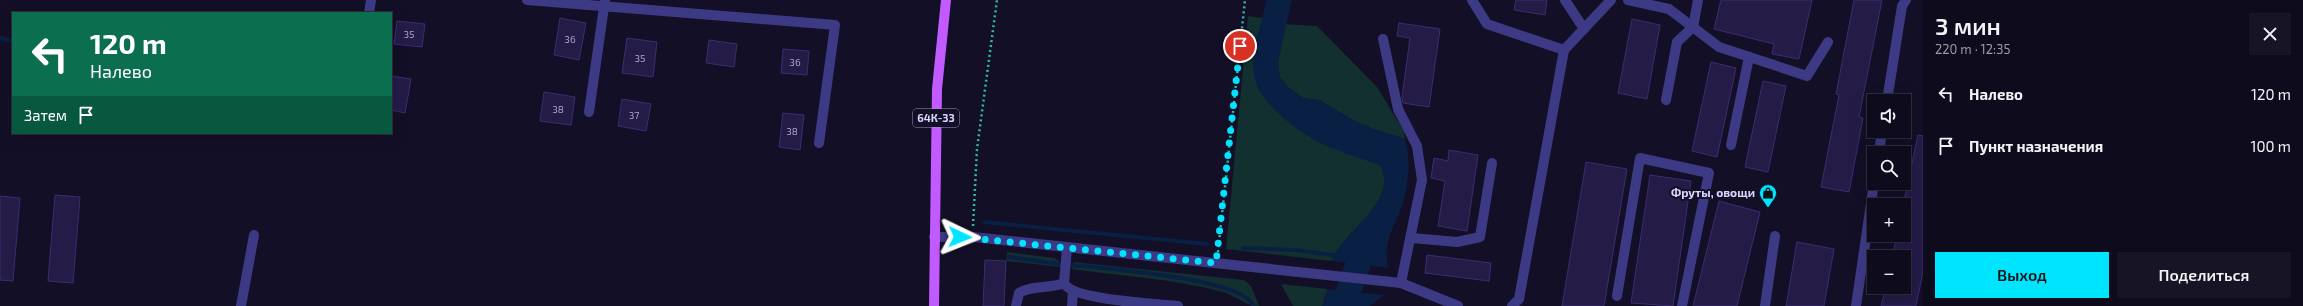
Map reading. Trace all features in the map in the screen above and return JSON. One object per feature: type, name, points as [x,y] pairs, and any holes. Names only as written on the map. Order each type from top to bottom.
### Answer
[{"type":"main road","name":"64К-33","points":[[934,237],[937,89],[946,0]]},
{"type":"main road","points":[[934,237],[934,306]]},
{"type":"street","points":[[369,12],[371,0]]},
{"type":"street","points":[[527,0],[605,3],[834,25],[819,143]]},
{"type":"street","points":[[1472,0],[1488,24],[1564,50]]},
{"type":"street","points":[[1565,0],[1584,29]]},
{"type":"street","points":[[1512,306],[1519,299],[1564,50],[1611,0]]},
{"type":"street","points":[[1628,0],[1669,9],[1719,47],[1807,76],[1828,42]]},
{"type":"street","points":[[1666,100],[1677,42],[1693,27],[1698,0]]},
{"type":"street","points":[[1888,94],[1902,6],[1906,0]]},
{"type":"street","points":[[589,112],[605,3]]},
{"type":"street","points":[[1384,39],[1398,108],[1418,146],[1422,180],[1412,238],[1401,283]]},
{"type":"street","points":[[1731,145],[1749,57]]},
{"type":"street","points":[[1617,296],[1640,158],[1709,173],[1682,306]]},
{"type":"street","points":[[1412,238],[1457,242],[1480,237],[1492,163]]},
{"type":"street","points":[[1856,306],[1873,190]]},
{"type":"street","points":[[241,306],[254,235]]},
{"type":"street","points":[[1765,306],[1775,236]]},
{"type":"street","points":[[934,237],[972,237],[1067,248],[1283,269],[1401,283],[1458,306]]},
{"type":"street","points":[[1067,248],[1064,282],[1066,287],[1073,291],[1126,303],[1178,306]]},
{"type":"street","points":[[1016,306],[1019,293],[1025,289],[1048,288],[1064,282]]},
{"type":"street","points":[[1072,306],[1073,291]]},
{"type":"path","points":[[972,237],[977,149],[997,0]]},
{"type":"path","points":[[1216,263],[1245,0]]},
{"type":"green space","points":[[1248,16],[1263,18],[1257,38],[1291,124],[1323,144],[1380,165],[1384,176],[1384,187],[1374,207],[1343,243],[1331,261],[1226,249]]},
{"type":"green space","points":[[1283,24],[1317,26],[1377,87],[1404,131],[1405,139],[1373,129],[1351,119],[1319,100],[1303,98],[1288,87],[1280,77],[1278,63]]},
{"type":"green space","points":[[1007,252],[1054,258],[1059,261],[1060,267],[1006,261]]},
{"type":"green space","points":[[1074,262],[1244,280],[1251,286],[1259,306],[1245,303],[1223,292],[1186,284],[1072,269]]},
{"type":"green space","points":[[1281,284],[1328,289],[1322,306],[1293,306]]},
{"type":"water","points":[[1263,18],[1283,24],[1278,63],[1280,77],[1288,87],[1303,98],[1319,100],[1351,119],[1373,129],[1405,139],[1409,164],[1408,181],[1402,206],[1392,229],[1388,243],[1388,268],[1331,261],[1343,243],[1374,207],[1384,187],[1384,176],[1380,165],[1344,153],[1303,133],[1281,116],[1263,96],[1257,86],[1254,75],[1253,61],[1258,32]]},
{"type":"water","points":[[1328,289],[1384,295],[1370,306],[1322,306]]},
{"type":"pier","points":[[1329,261],[1388,268],[1387,270],[1331,263]]},
{"type":"pier","points":[[1328,287],[1384,293],[1384,295],[1326,289]]},
{"type":"building","points":[[1516,0],[1547,0],[1545,15],[1514,10]]},
{"type":"building","points":[[1721,0],[1812,0],[1799,59],[1772,54],[1774,44],[1714,29]]},
{"type":"building","points":[[1854,0],[1882,0],[1859,117],[1863,118],[1849,192],[1821,187],[1839,95],[1836,94]]},
{"type":"building","points":[[560,18],[586,23],[579,60],[554,55]]},
{"type":"building","points":[[1632,19],[1660,25],[1647,99],[1618,93]]},
{"type":"building","points":[[397,21],[425,24],[422,47],[394,44]]},
{"type":"building","points":[[1399,23],[1440,29],[1429,107],[1403,103],[1402,97],[1410,38],[1397,36]]},
{"type":"building","points":[[627,38],[657,42],[653,77],[622,73]]},
{"type":"building","points":[[709,40],[737,44],[734,67],[706,63]]},
{"type":"building","points":[[783,49],[809,51],[807,75],[781,73]]},
{"type":"building","points":[[1711,62],[1736,68],[1717,157],[1692,151]]},
{"type":"building","points":[[392,76],[411,79],[405,113],[392,110]]},
{"type":"building","points":[[1763,81],[1786,86],[1768,172],[1745,167]]},
{"type":"building","points":[[544,92],[575,97],[571,125],[540,121]]},
{"type":"building","points":[[622,99],[651,104],[646,131],[618,126]]},
{"type":"building","points":[[783,113],[804,115],[800,150],[779,147]]},
{"type":"building","points":[[1918,135],[1923,136],[1923,272],[1916,306],[1881,306],[1884,294],[1911,294],[1911,250],[1894,250],[1895,242],[1911,242],[1911,198],[1905,198],[1906,190],[1911,190],[1911,168]]},
{"type":"building","points":[[1449,150],[1478,155],[1467,231],[1438,226],[1445,181],[1431,178],[1434,158],[1448,161]]},
{"type":"building","points":[[1586,162],[1627,169],[1604,306],[1562,306]]},
{"type":"building","points":[[1650,175],[1691,181],[1673,306],[1631,303]]},
{"type":"building","points":[[55,195],[80,197],[73,283],[48,281]]},
{"type":"building","points":[[0,196],[20,198],[13,281],[0,280]]},
{"type":"building","points":[[1719,201],[1760,212],[1737,306],[1693,306]]},
{"type":"building","points":[[1797,242],[1834,249],[1824,306],[1786,306]]},
{"type":"building","points":[[1427,255],[1491,263],[1489,281],[1425,273]]},
{"type":"building","points":[[985,260],[1006,261],[1004,306],[983,306]]},
{"type":"waterway","points":[[1267,54],[1279,0]]},
{"type":"waterway","points":[[0,38],[12,41]]},
{"type":"waterway","points":[[984,222],[1207,244]]},
{"type":"waterway","points":[[1343,306],[1366,243],[1372,234]]},
{"type":"waterway","points":[[1243,248],[1295,250],[1340,256]]},
{"type":"waterway","points":[[1009,257],[1060,264]]},
{"type":"waterway","points":[[1072,265],[1140,272],[1200,282],[1225,288],[1244,296],[1253,306]]},
{"type":"place","name":"Фруты, овощи","points":[[1768,208]]},
{"type":"route","points":[[960,237],[972,237],[1216,263],[1240,46]]}]
